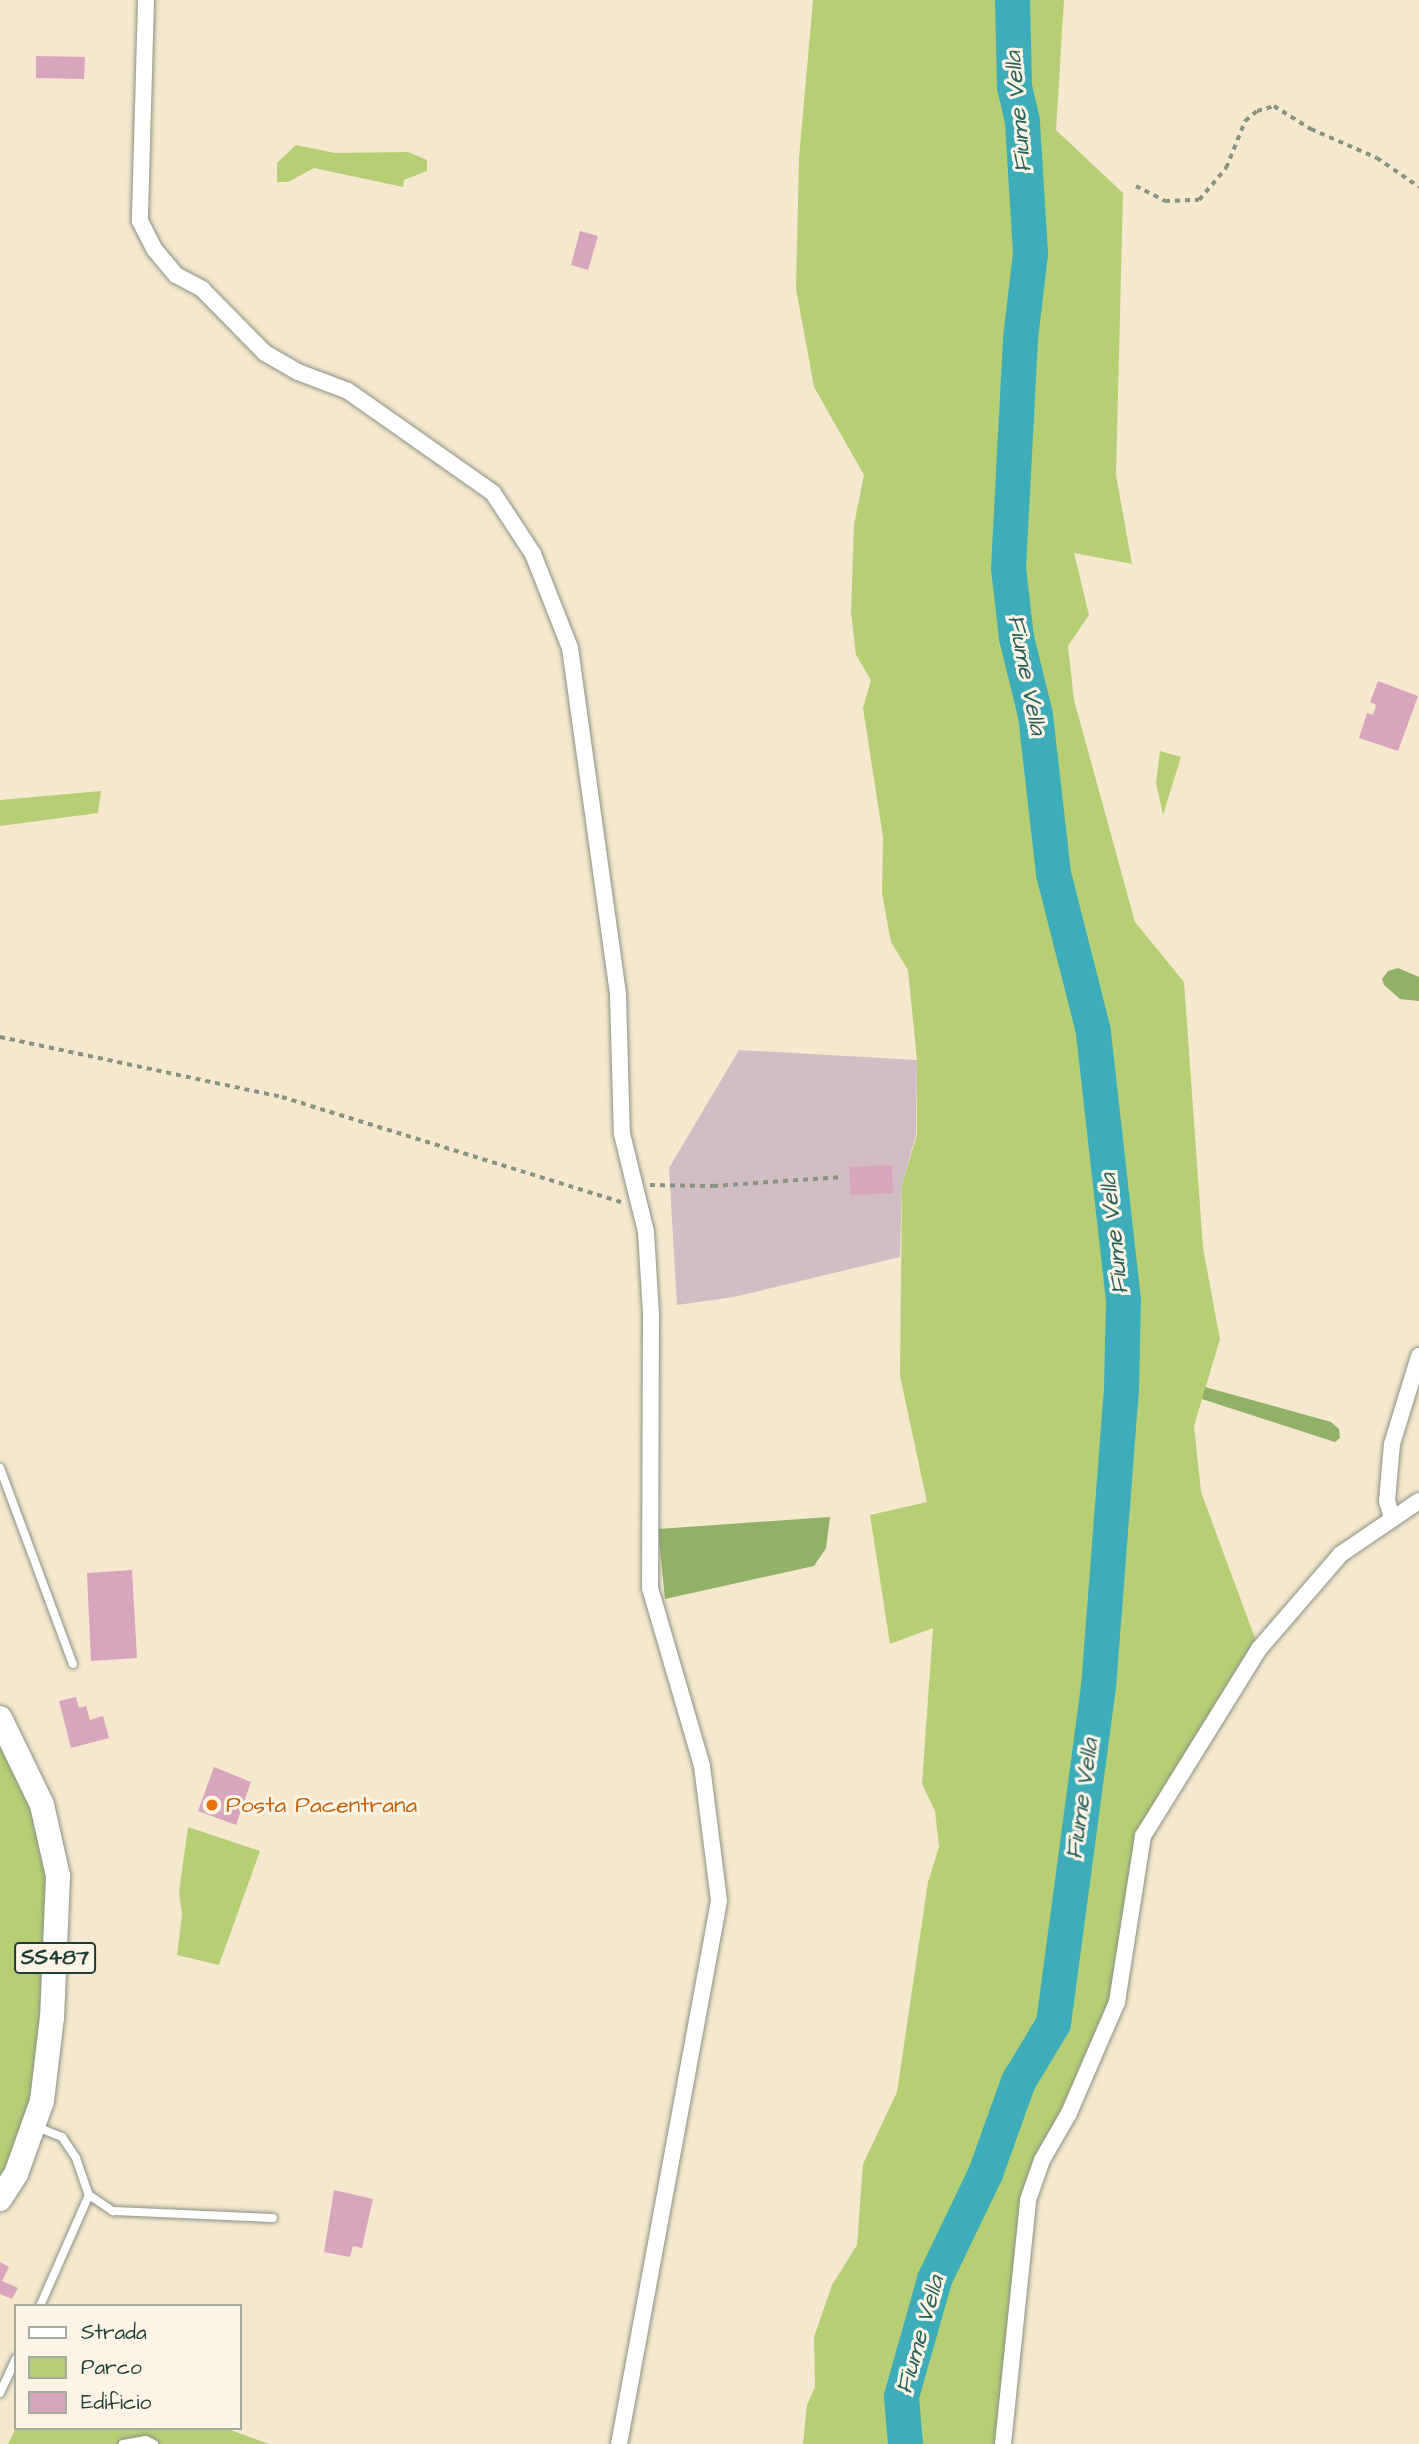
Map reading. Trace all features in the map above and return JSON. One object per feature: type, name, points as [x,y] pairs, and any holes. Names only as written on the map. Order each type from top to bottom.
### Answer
[{"type":"main road","name":"SS487","points":[[0,1718],[42,1805],[58,1876],[52,2017],[42,2101],[16,2174],[0,2199]]},
{"type":"street","points":[[146,0],[140,221],[155,250],[176,275],[202,289],[265,354],[299,372],[348,391],[493,493],[533,554],[570,648],[584,728],[618,995],[622,1134],[640,1208],[651,1313],[650,1588],[702,1766],[719,1901],[620,2444]]},
{"type":"street","points":[[1392,1518],[1387,1501],[1392,1444],[1419,1356]]},
{"type":"street","points":[[1003,2444],[1028,2200],[1042,2160],[1069,2113],[1117,2001],[1143,1836],[1259,1649],[1341,1554],[1419,1501]]},
{"type":"lane","points":[[0,1468],[73,1664]]},
{"type":"lane","points":[[33,2126],[62,2137],[76,2158],[89,2194],[113,2211],[273,2218]]},
{"type":"lane","points":[[41,2304],[89,2194]]},
{"type":"lane","points":[[0,2393],[14,2362]]},
{"type":"lane","points":[[123,2444],[146,2440],[154,2444]]},
{"type":"path","points":[[1136,187],[1165,201],[1199,200],[1226,167],[1245,121],[1274,106],[1311,129],[1377,158],[1419,187]]},
{"type":"path","points":[[0,1037],[282,1097],[640,1208]]},
{"type":"path","points":[[634,1184],[713,1186],[843,1177]]},
{"type":"shaded area","points":[[739,1050],[917,1060],[916,1135],[902,1184],[900,1257],[734,1297],[677,1305],[669,1168]]},
{"type":"green space","points":[[813,0],[1064,0],[1056,130],[1123,193],[1116,475],[1132,564],[1074,553],[1089,615],[1068,646],[1074,700],[1135,922],[1184,982],[1203,1248],[1220,1339],[1194,1426],[1201,1492],[1259,1649],[1143,1836],[1117,2002],[1028,2200],[1003,2444],[803,2444],[807,2405],[815,2387],[814,2337],[832,2285],[857,2245],[863,2164],[897,2092],[928,1882],[939,1847],[935,1811],[922,1784],[933,1628],[890,1644],[870,1515],[927,1502],[900,1376],[902,1184],[917,1135],[917,1060],[908,970],[891,942],[882,893],[883,837],[863,708],[871,680],[856,655],[851,612],[854,525],[864,475],[814,387],[796,289],[799,158]]},
{"type":"green space","points":[[296,145],[335,153],[408,152],[427,160],[427,171],[404,180],[403,187],[314,168],[288,182],[277,182],[277,163]]},
{"type":"green space","points":[[1160,751],[1181,757],[1163,815],[1156,783]]},
{"type":"green space","points":[[101,791],[98,813],[0,826],[0,800]]},
{"type":"green space","points":[[1398,968],[1419,977],[1419,1001],[1400,999],[1384,985],[1382,979],[1388,971]]},
{"type":"green space","points":[[1205,1387],[1331,1422],[1339,1429],[1340,1438],[1335,1442],[1202,1399]]},
{"type":"green space","points":[[830,1517],[826,1548],[814,1566],[665,1599],[658,1529]]},
{"type":"green space","points":[[0,1719],[52,1835],[42,2101],[0,2197]]},
{"type":"green space","points":[[188,1827],[260,1851],[219,1965],[177,1955],[182,1914],[179,1892]]},
{"type":"green space","points":[[15,2430],[230,2430],[269,2444],[8,2444]]},
{"type":"building","points":[[36,56],[85,57],[84,79],[36,78]]},
{"type":"building","points":[[580,231],[598,236],[588,270],[571,265]]},
{"type":"building","points":[[1378,681],[1418,696],[1398,751],[1359,738],[1367,713],[1373,715],[1376,705],[1370,702]]},
{"type":"building","points":[[892,1165],[893,1193],[851,1195],[849,1167]]},
{"type":"building","points":[[132,1570],[137,1658],[91,1661],[87,1573]]},
{"type":"building","points":[[76,1697],[79,1708],[86,1706],[90,1720],[103,1716],[109,1738],[71,1748],[59,1701]]},
{"type":"building","points":[[214,1767],[251,1782],[236,1825],[198,1811]]},
{"type":"building","points":[[334,2190],[373,2199],[362,2248],[353,2246],[350,2257],[324,2252]]},
{"type":"building","points":[[0,2262],[9,2267],[2,2281],[18,2288],[12,2299],[0,2294]]},
{"type":"waterway","name":"Fiume Vella","points":[[905,2444],[901,2396],[934,2279],[985,2173],[1018,2081],[1053,2023],[1098,1687],[1121,1387],[1123,1300],[1093,1031],[1053,873],[1035,715],[1016,637],[1008,568],[1020,338],[1030,253],[1022,121],[1014,87],[1012,0]]},
{"type":"place","name":"Posta Pacentrana","points":[[212,1805]]}]
